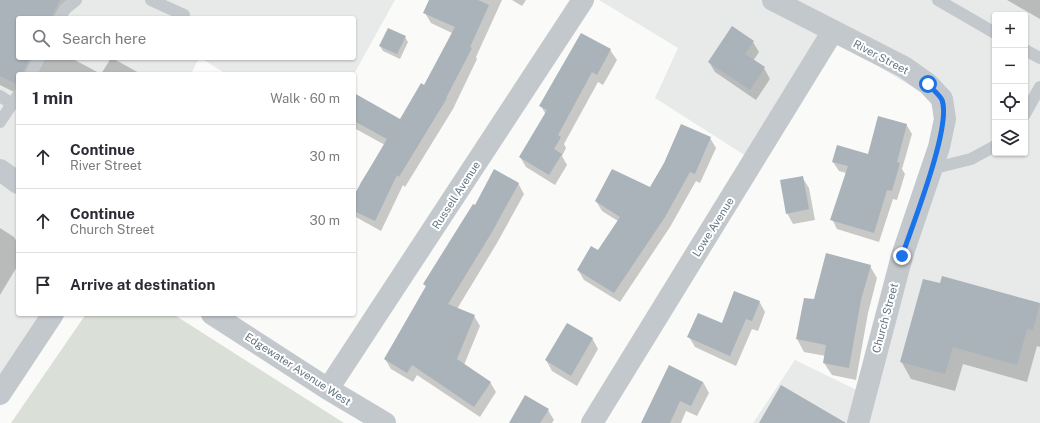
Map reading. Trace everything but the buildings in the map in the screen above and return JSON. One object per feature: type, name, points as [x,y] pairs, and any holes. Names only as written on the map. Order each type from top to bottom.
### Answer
[{"type":"street","name":"Russell Avenue","points":[[328,389],[583,0]]},
{"type":"street","name":"River Street","points":[[773,0],[904,67],[928,84],[942,99],[945,120],[939,147],[931,168]]},
{"type":"street","name":"Lowe Avenue","points":[[592,423],[833,31]]},
{"type":"street","name":"Church Street","points":[[858,423],[902,256],[931,168]]},
{"type":"street","points":[[0,170],[16,182]]},
{"type":"street","points":[[0,394],[52,316]]},
{"type":"street","name":"Edgewater Avenue West","points":[[215,316],[328,389],[384,423]]},
{"type":"lane","points":[[61,16],[65,9],[76,0]]},
{"type":"lane","points":[[151,0],[184,15]]},
{"type":"lane","points":[[938,0],[992,30]]},
{"type":"lane","points":[[1028,52],[1040,58]]},
{"type":"lane","points":[[32,72],[38,60]]},
{"type":"lane","points":[[1028,109],[1040,87]]},
{"type":"lane","points":[[0,96],[15,99],[0,122]]},
{"type":"lane","points":[[931,168],[971,159],[992,148]]},
{"type":"shaded area","points":[[0,0],[395,0],[355,72],[223,72],[204,60],[356,60],[356,16],[16,16],[16,60],[198,60],[192,72],[16,72],[16,316],[55,316],[0,395]]},
{"type":"shaded area","points":[[599,0],[1040,0],[1040,423],[753,423],[795,360],[871,397],[950,110],[832,38],[757,163],[655,98],[678,48]]},
{"type":"shaded area","points":[[85,316],[176,316],[344,423],[11,423]]},
{"type":"route","points":[[902,256],[939,147],[945,120],[942,99],[928,84]]}]
